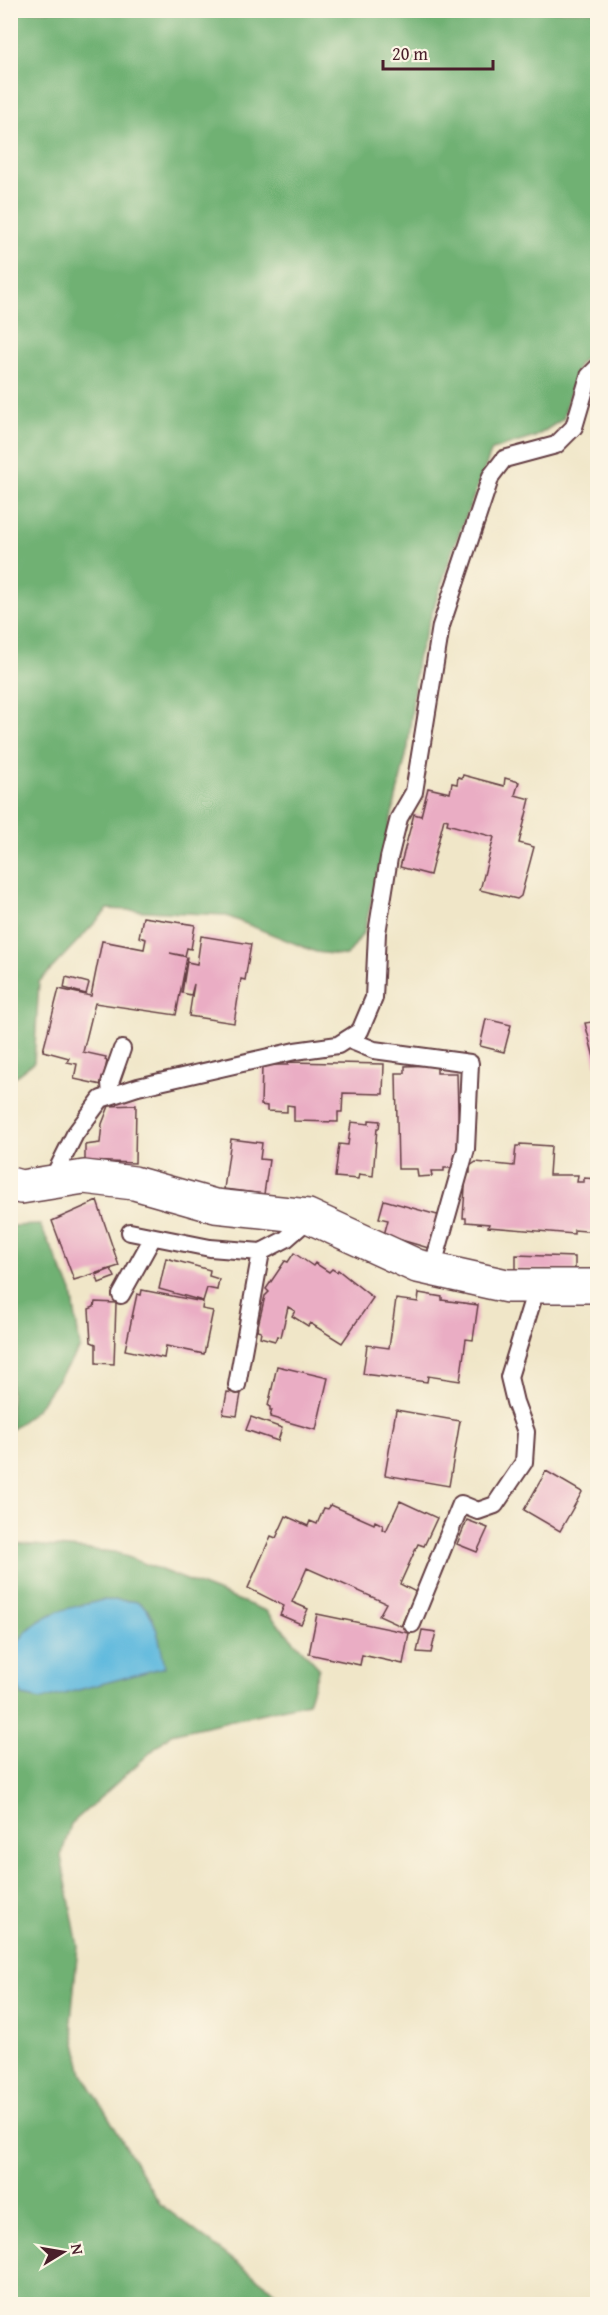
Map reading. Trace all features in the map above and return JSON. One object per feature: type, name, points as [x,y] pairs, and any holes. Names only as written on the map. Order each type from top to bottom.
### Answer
[{"type":"street","points":[[10,1184],[21,1187],[84,1177],[134,1183],[215,1206],[311,1217],[417,1266],[507,1286],[597,1286]]},
{"type":"lane","points":[[51,1182],[75,1134],[101,1099],[138,1086],[296,1051],[338,1045],[360,1031],[374,998],[377,933],[389,858],[399,818],[414,792],[441,626],[490,476],[504,459],[556,445],[573,427],[589,376],[597,367]]},
{"type":"lane","points":[[347,1039],[374,1050],[470,1063],[466,1149],[432,1269]]},
{"type":"lane","points":[[111,1095],[110,1083],[122,1049]]},
{"type":"lane","points":[[130,1232],[210,1248],[261,1252],[286,1239],[311,1217]]},
{"type":"lane","points":[[121,1295],[153,1237]]},
{"type":"lane","points":[[237,1385],[261,1252]]},
{"type":"lane","points":[[412,1624],[461,1504],[478,1511],[495,1505],[524,1462],[526,1432],[509,1377],[537,1286]]},
{"type":"green space","points":[[11,11],[597,11],[597,346],[578,365],[563,419],[535,437],[492,450],[453,549],[417,659],[408,747],[364,932],[347,956],[316,952],[224,915],[108,909],[39,982],[34,1062],[11,1080]]},
{"type":"green space","points":[[40,1225],[72,1291],[80,1348],[37,1409],[11,1430],[11,1226]]},
{"type":"green space","points":[[10,1543],[115,1552],[266,1611],[319,1668],[308,1703],[171,1734],[71,1824],[61,1856],[78,1946],[71,2021],[83,2074],[160,2204],[291,2304],[11,2304]]},
{"type":"water","points":[[102,1600],[137,1602],[149,1612],[157,1630],[165,1667],[41,1700],[23,1696],[16,1683],[13,1670],[13,1659],[21,1638],[29,1629],[52,1614]]},
{"type":"building","points":[[463,775],[504,786],[505,778],[519,782],[515,795],[530,799],[519,843],[534,847],[521,896],[517,899],[480,890],[494,837],[447,824],[448,820],[444,819],[430,875],[400,867],[414,814],[421,816],[428,788],[450,793],[452,783],[457,784],[458,777],[462,778]]},
{"type":"building","points":[[143,917],[195,925],[191,949],[187,948],[185,956],[170,953],[187,957],[176,1015],[95,1003],[83,1052],[106,1057],[102,1085],[74,1079],[77,1064],[67,1062],[69,1058],[43,1051],[59,989],[91,996],[102,941],[144,949],[146,939],[139,937]]},
{"type":"building","points":[[201,936],[251,944],[245,980],[241,979],[234,1023],[189,1016],[194,984],[191,995],[182,993],[187,962],[197,964]]},
{"type":"building","points":[[66,977],[89,983],[86,994],[64,988]]},
{"type":"building","points":[[486,1019],[511,1025],[504,1052],[480,1046]]},
{"type":"building","points":[[598,1021],[598,1069],[597,1069],[585,1023]]},
{"type":"building","points":[[288,1062],[384,1064],[383,1094],[343,1093],[342,1112],[338,1112],[338,1122],[294,1121],[294,1106],[287,1105],[287,1112],[267,1111],[267,1106],[261,1105],[262,1065],[288,1065]]},
{"type":"building","points":[[437,1065],[437,1073],[457,1073],[459,1147],[457,1168],[431,1171],[432,1176],[418,1177],[417,1169],[398,1169],[396,1073],[405,1073],[405,1066]]},
{"type":"building","points":[[136,1105],[135,1163],[85,1161],[85,1145],[100,1143],[102,1124],[109,1106]]},
{"type":"building","points":[[369,1120],[380,1121],[379,1128],[377,1128],[373,1176],[359,1174],[358,1179],[335,1177],[339,1144],[348,1145],[351,1122],[369,1124]]},
{"type":"building","points":[[231,1139],[262,1143],[260,1159],[269,1160],[264,1194],[224,1189]]},
{"type":"building","points":[[520,1144],[551,1146],[549,1175],[578,1175],[577,1182],[584,1182],[584,1178],[598,1179],[598,1232],[574,1230],[574,1234],[488,1227],[489,1224],[466,1222],[466,1218],[463,1218],[466,1173],[470,1173],[470,1166],[476,1162],[514,1166],[516,1146]]},
{"type":"building","points":[[384,1200],[441,1216],[432,1249],[384,1235],[388,1220],[379,1218]]},
{"type":"building","points":[[97,1201],[119,1266],[74,1280],[52,1221]]},
{"type":"building","points":[[294,1253],[313,1266],[315,1263],[329,1272],[332,1269],[337,1272],[338,1270],[373,1298],[342,1343],[310,1323],[308,1326],[292,1316],[295,1311],[288,1307],[281,1337],[277,1336],[275,1341],[260,1337],[261,1331],[257,1330],[265,1296],[269,1292],[266,1289],[285,1261],[288,1262]]},
{"type":"building","points":[[516,1255],[575,1257],[575,1271],[516,1270]]},
{"type":"building","points":[[166,1258],[210,1270],[209,1276],[219,1279],[217,1290],[207,1288],[203,1301],[159,1289]]},
{"type":"building","points":[[111,1269],[115,1277],[99,1283],[96,1275]]},
{"type":"building","points":[[142,1290],[203,1302],[202,1309],[213,1311],[204,1354],[166,1346],[164,1358],[125,1350],[137,1294],[141,1295]]},
{"type":"building","points":[[419,1293],[442,1297],[442,1300],[478,1305],[473,1340],[466,1339],[460,1381],[428,1376],[427,1382],[363,1374],[367,1345],[389,1348],[396,1299],[418,1302]]},
{"type":"building","points":[[95,1302],[116,1303],[114,1364],[96,1363],[96,1344],[91,1342],[89,1309],[94,1307]]},
{"type":"building","points":[[277,1366],[328,1378],[316,1430],[270,1417],[272,1410],[268,1406]]},
{"type":"building","points":[[227,1392],[241,1394],[237,1416],[223,1414]]},
{"type":"building","points":[[396,1410],[460,1421],[449,1486],[385,1475]]},
{"type":"building","points":[[251,1417],[282,1428],[278,1441],[246,1430]]},
{"type":"building","points":[[546,1471],[582,1492],[560,1531],[524,1510]]},
{"type":"building","points":[[400,1501],[437,1518],[424,1546],[418,1544],[400,1584],[416,1592],[401,1626],[379,1616],[386,1603],[307,1568],[292,1602],[308,1609],[301,1624],[280,1615],[284,1606],[248,1588],[271,1536],[276,1538],[286,1516],[308,1526],[310,1521],[317,1524],[324,1508],[328,1509],[331,1505],[374,1524],[375,1521],[383,1525],[382,1529],[386,1531]]},
{"type":"building","points":[[467,1520],[488,1528],[477,1552],[457,1544]]},
{"type":"building","points":[[317,1614],[409,1633],[403,1664],[362,1655],[360,1665],[309,1654]]},
{"type":"building","points":[[422,1630],[436,1632],[431,1653],[417,1652]]}]
